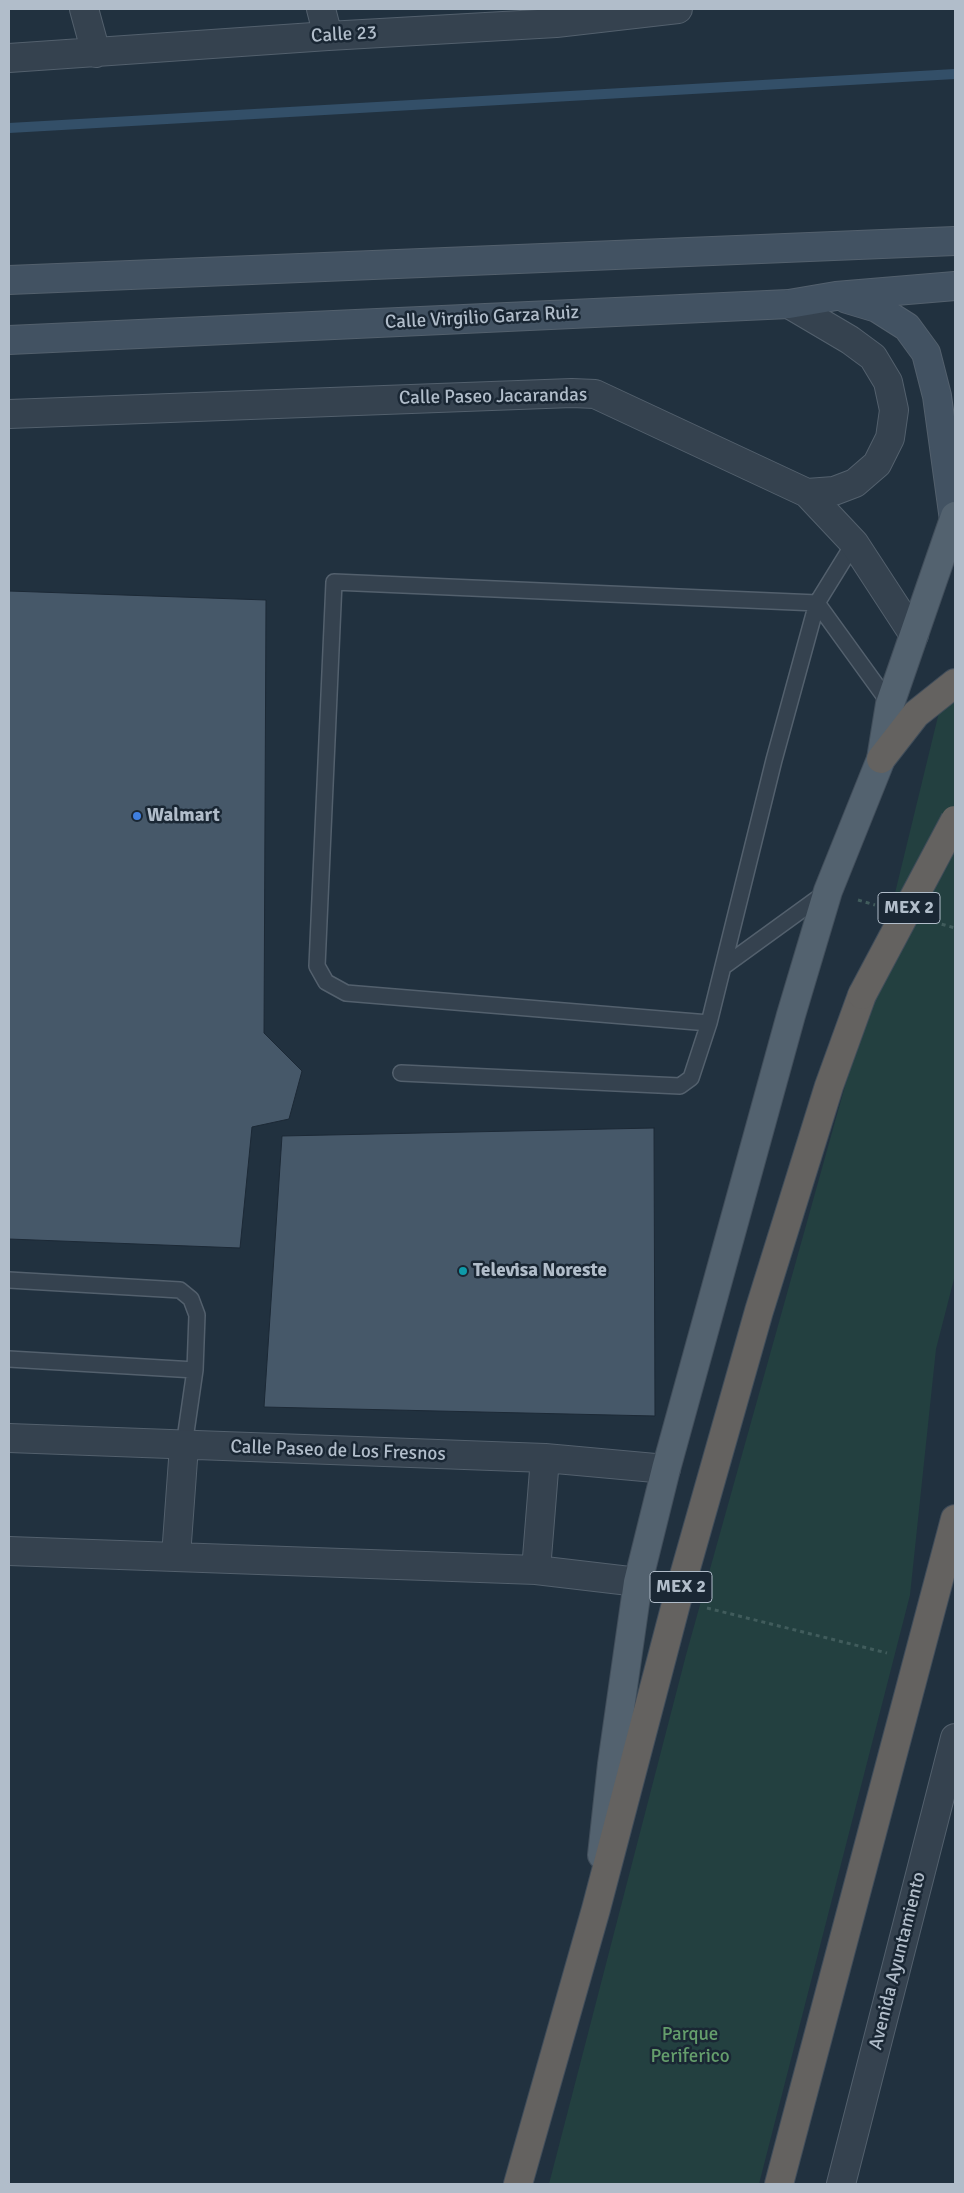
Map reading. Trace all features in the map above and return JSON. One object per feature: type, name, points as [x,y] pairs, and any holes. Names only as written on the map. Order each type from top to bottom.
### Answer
[{"type":"highway","points":[[881,759],[916,714],[955,683]]},
{"type":"highway","name":"MEX 2","points":[[518,2184],[596,1909],[677,1600],[758,1311],[829,1086],[862,995],[955,820]]},
{"type":"highway","points":[[779,2184],[955,1519]]},
{"type":"main road","points":[[9,280],[955,241]]},
{"type":"main road","name":"Calle Virgilio Garza Ruiz","points":[[9,340],[789,304],[836,296],[955,286]]},
{"type":"main road","points":[[596,1909],[612,1764],[638,1582],[666,1469],[791,1015],[828,891],[881,759],[890,704],[955,518],[937,396],[926,353],[906,327],[878,308],[836,296]]},
{"type":"street","points":[[84,9],[96,53]]},
{"type":"street","points":[[321,9],[328,36]]},
{"type":"street","name":"Calle 23","points":[[9,58],[328,36],[554,16],[678,9]]},
{"type":"street","points":[[789,304],[850,340],[873,357],[888,382],[894,410],[890,438],[876,464],[855,483],[834,492],[807,493]]},
{"type":"street","name":"Calle Paseo Jacarandas","points":[[9,414],[572,393],[595,394],[807,493],[854,544],[914,635]]},
{"type":"street","name":"Calle Paseo de Los Fresnos","points":[[9,1438],[545,1458],[666,1469]]},
{"type":"street","points":[[176,1556],[184,1446]]},
{"type":"street","points":[[536,1570],[545,1458]]},
{"type":"street","points":[[9,1551],[536,1570],[638,1582]]},
{"type":"street","name":"Avenida Ayuntamiento","points":[[841,2184],[955,1738]]},
{"type":"lane","points":[[401,1073],[680,1086],[691,1078],[709,1023],[774,760],[817,603],[854,544]]},
{"type":"lane","points":[[709,1023],[346,993],[326,982],[317,966],[334,582],[817,603]]},
{"type":"lane","points":[[817,603],[890,704]]},
{"type":"lane","points":[[723,967],[828,891]]},
{"type":"lane","points":[[9,1280],[180,1290],[191,1299],[197,1315],[195,1370],[184,1446]]},
{"type":"lane","points":[[9,1359],[195,1370]]},
{"type":"path","points":[[677,1600],[917,1660]]},
{"type":"green space","name":"Parque Periferico","points":[[955,691],[955,1275],[936,1349],[910,1595],[759,2184],[549,2184],[686,1655],[869,1000],[941,704]]},
{"type":"building","name":"Walmart","points":[[9,591],[266,600],[264,1033],[302,1071],[289,1119],[252,1127],[240,1248],[9,1239]]},
{"type":"building","name":"Televisa Noreste","points":[[654,1128],[655,1416],[264,1407],[282,1136]]},
{"type":"waterway","points":[[9,128],[955,74]]},
{"type":"place","name":"Walmart","points":[[137,816]]},
{"type":"place","name":"Televisa Noreste","points":[[463,1271]]}]
